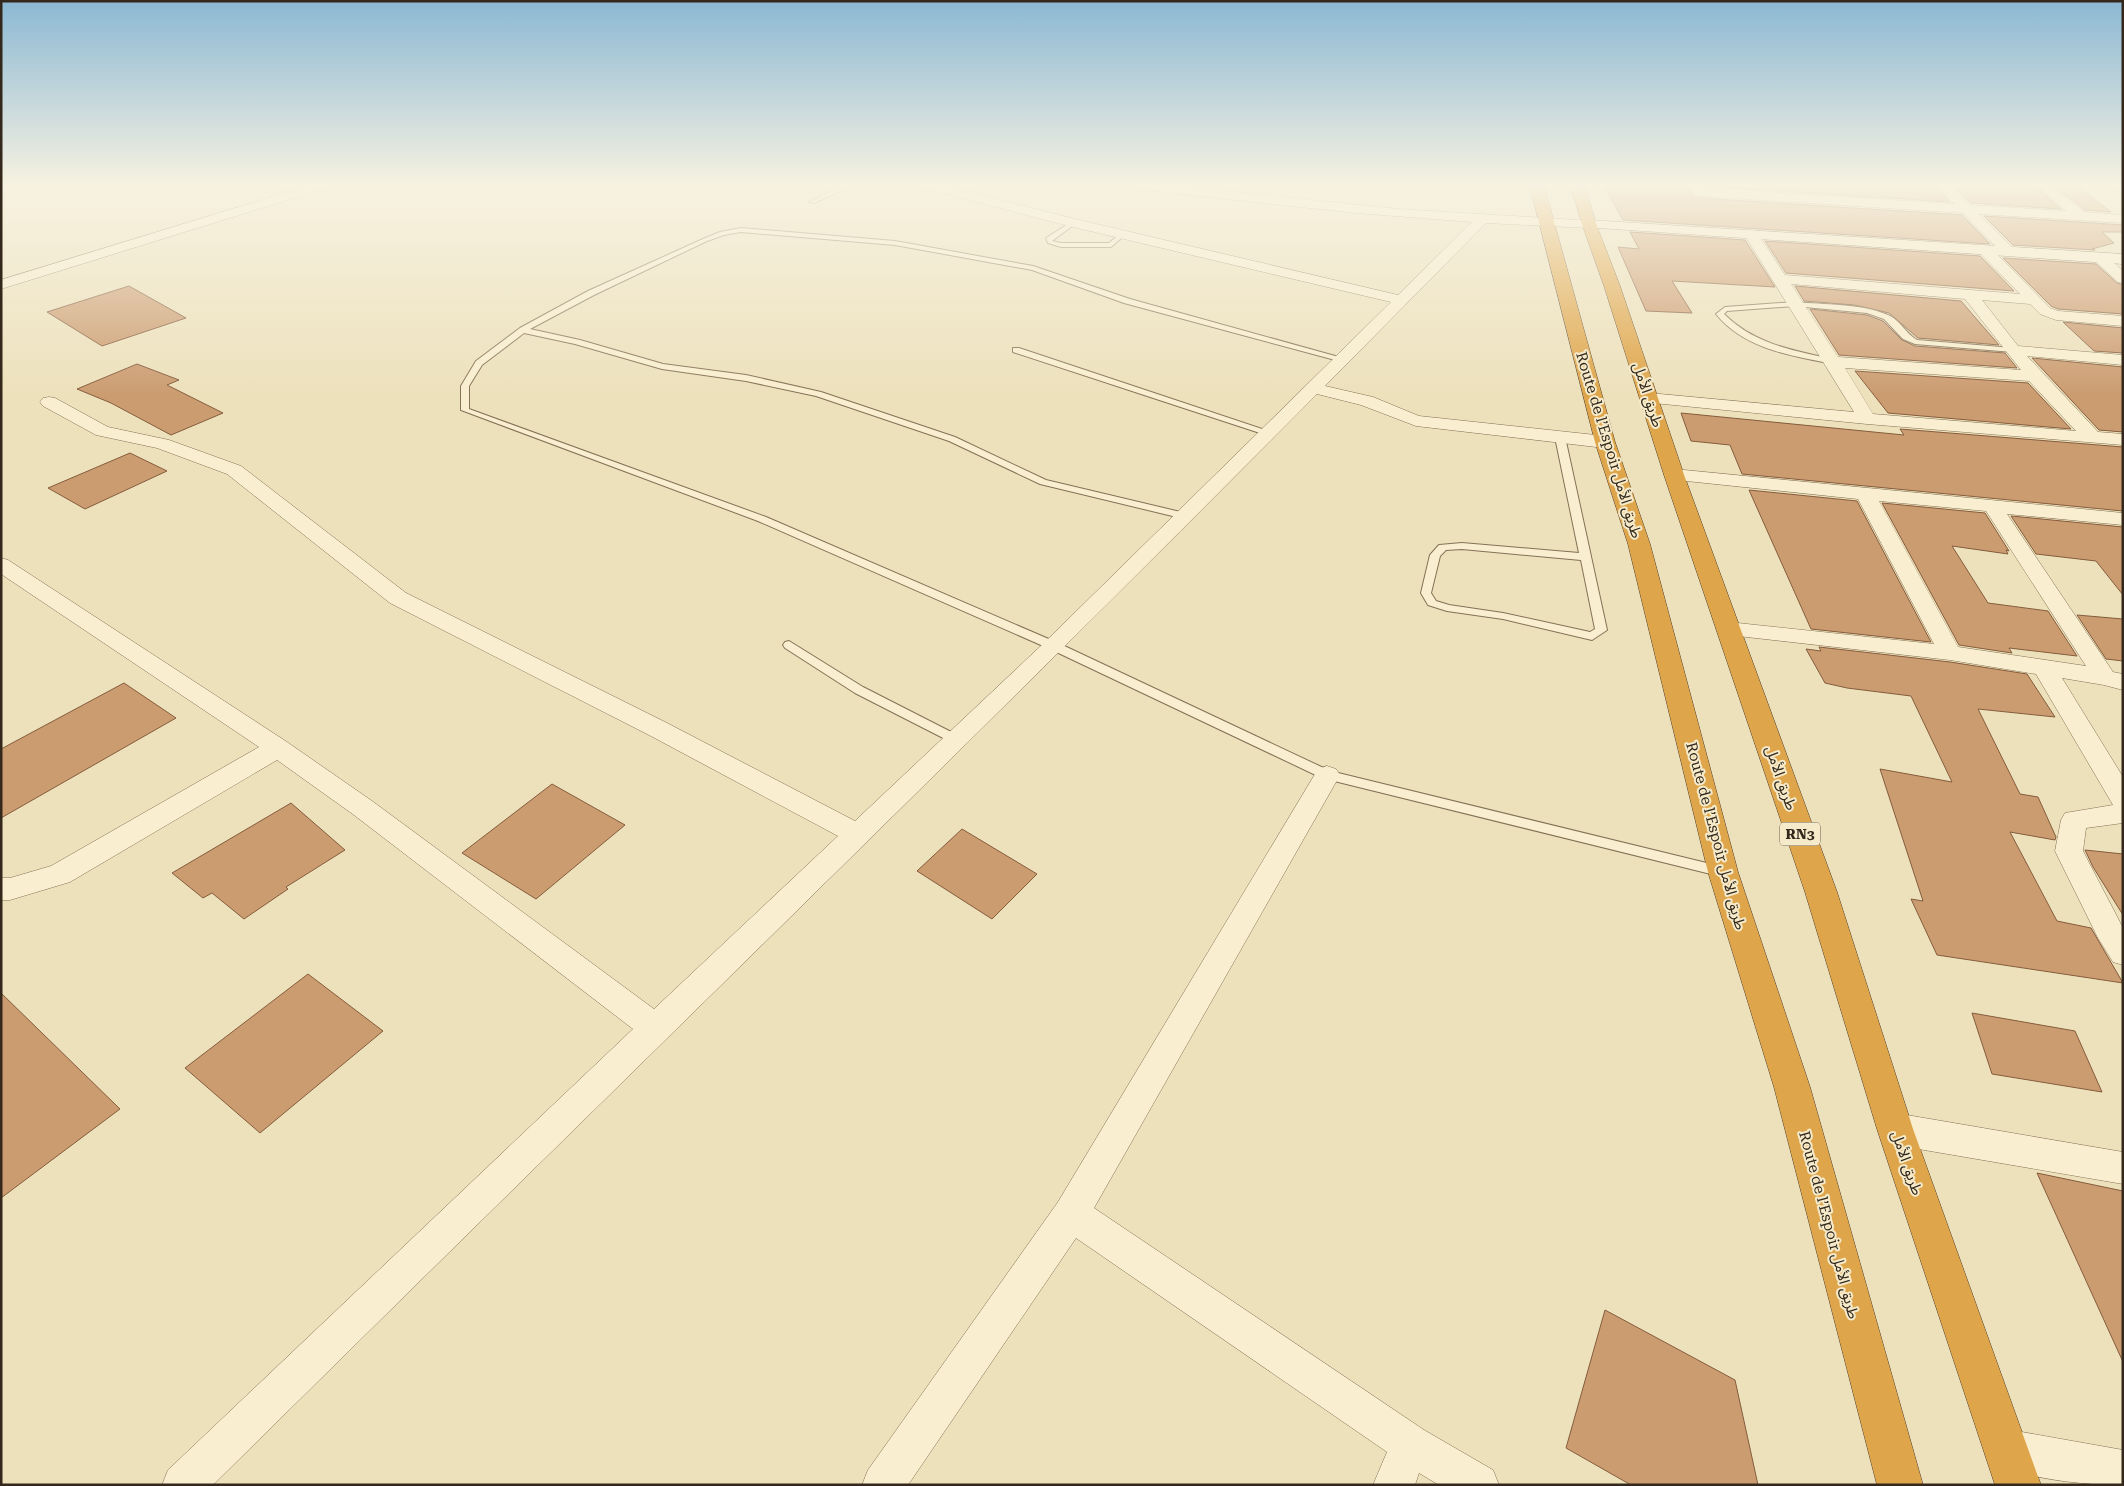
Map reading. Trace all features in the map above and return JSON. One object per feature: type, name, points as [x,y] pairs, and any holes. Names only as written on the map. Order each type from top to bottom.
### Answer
[{"type":"highway","name":"Route de l’Espoir طريق الأمل","points":[[1555,255],[1605,442],[1638,544],[1723,872],[1792,1087],[1900,1485]]},
{"type":"highway","name":"طريق الأمل","points":[[1600,255],[1674,475],[1820,892],[1895,1129],[2012,1467]]},
{"type":"street","points":[[1,285],[96,255]]},
{"type":"street","points":[[1213,255],[1402,300]]},
{"type":"street","points":[[183,1485],[655,1028],[1054,646],[1447,255]]},
{"type":"street","points":[[1765,255],[1833,362],[1866,419]]},
{"type":"street","points":[[1991,255],[2040,308],[2056,315],[2123,321]]},
{"type":"street","points":[[2065,255],[2123,259]]},
{"type":"street","points":[[2099,258],[2123,279]]},
{"type":"street","points":[[1780,279],[2032,300]]},
{"type":"street","points":[[1969,294],[2034,376],[2093,438]]},
{"type":"street","points":[[2013,350],[2123,360]]},
{"type":"street","points":[[1833,362],[2034,376]]},
{"type":"street","points":[[1313,388],[1367,401],[1416,421],[1605,442]]},
{"type":"street","points":[[1649,398],[1866,419],[2123,440]]},
{"type":"street","points":[[49,402],[102,431],[162,444],[234,470],[398,598],[658,728],[857,834]]},
{"type":"street","points":[[1674,475],[2123,519]]},
{"type":"street","points":[[1865,493],[1950,653]]},
{"type":"street","points":[[1992,506],[2114,680]]},
{"type":"street","points":[[1,564],[278,748],[363,808],[655,1028]]},
{"type":"street","points":[[1728,630],[1950,653],[2114,680]]},
{"type":"street","points":[[2044,667],[2123,799]]},
{"type":"street","points":[[1,889],[10,889],[60,874],[278,748]]},
{"type":"street","points":[[883,1485],[1071,1214],[1327,775]]},
{"type":"street","points":[[2123,813],[2074,820],[2069,851],[2108,930],[2123,953]]},
{"type":"street","points":[[1895,1129],[2123,1168]]},
{"type":"street","points":[[1071,1214],[1410,1444],[1478,1485]]},
{"type":"street","points":[[1394,1485],[1410,1444]]},
{"type":"street","points":[[2012,1467],[2123,1471]]},
{"type":"lane","points":[[672,255],[591,293],[523,330],[478,364],[465,386],[465,410],[762,519],[1054,646],[1327,775],[1723,872]]},
{"type":"lane","points":[[959,255],[1033,268],[1128,301],[1342,359]]},
{"type":"lane","points":[[1833,362],[1793,353],[1756,340],[1729,326],[1720,314],[1725,309],[1795,304],[1877,313],[1887,317],[1906,337],[1915,342],[2013,350]]},
{"type":"lane","points":[[523,330],[577,342],[662,366],[746,378],[818,394],[952,439],[1043,482],[1185,516]]},
{"type":"lane","points":[[1016,350],[1269,433]]},
{"type":"lane","points":[[1560,437],[1586,557],[1601,630],[1592,636],[1503,616],[1447,608],[1432,603],[1426,594],[1435,555],[1443,547],[1462,546],[1586,557]]},
{"type":"lane","points":[[789,645],[859,690],[957,740]]},
{"type":"building","points":[[1622,255],[1755,255],[1775,287],[1672,281],[1692,313],[1646,311]]},
{"type":"building","points":[[1774,255],[1980,256],[2014,291],[1786,273]]},
{"type":"building","points":[[2003,258],[2096,264],[2117,283],[2123,285],[2123,314],[2058,309],[2051,306]]},
{"type":"building","points":[[129,286],[186,318],[102,346],[47,312]]},
{"type":"building","points":[[1795,286],[1961,301],[1999,345],[1918,338],[1889,313],[1854,305],[1804,301]]},
{"type":"building","points":[[1810,309],[1867,315],[1883,321],[1902,340],[1915,346],[2005,353],[2017,368],[1839,355]]},
{"type":"building","points":[[2063,322],[2123,328],[2123,353],[2094,351]]},
{"type":"building","points":[[2032,358],[2123,367],[2123,432],[2099,430]]},
{"type":"building","points":[[137,364],[179,380],[167,385],[223,413],[171,435],[111,403],[77,389]]},
{"type":"building","points":[[1855,371],[2028,383],[2071,429],[1888,413]]},
{"type":"building","points":[[1681,413],[1904,435],[1900,429],[2123,447],[2123,511],[1742,474],[1730,445],[1691,441]]},
{"type":"building","points":[[130,453],[167,471],[85,509],[48,488]]},
{"type":"building","points":[[1749,490],[1857,501],[1931,642],[1811,629]]},
{"type":"building","points":[[1882,503],[1985,513],[2009,551],[2006,550],[2008,554],[1952,546],[1988,603],[2048,611],[2077,656],[2009,648],[2012,653],[1959,645]]},
{"type":"building","points":[[2011,516],[2123,527],[2123,595],[2096,561],[2036,554]]},
{"type":"building","points":[[2077,615],[2123,619],[2123,661],[2106,659]]},
{"type":"building","points":[[1819,647],[1950,662],[2027,674],[2055,717],[1978,709],[2020,794],[2038,797],[2056,837],[2055,840],[2010,832],[2057,921],[2091,928],[2123,983],[1937,955],[1911,899],[1923,901],[1880,769],[1952,782],[1911,696],[1847,688],[1825,683],[1806,649],[1821,651]]},
{"type":"building","points":[[124,683],[176,718],[1,818],[1,749]]},
{"type":"building","points":[[552,784],[625,825],[536,899],[462,853]]},
{"type":"building","points":[[291,803],[345,850],[286,887],[288,889],[244,919],[212,893],[203,898],[172,873]]},
{"type":"building","points":[[962,829],[1037,874],[992,919],[917,871]]},
{"type":"building","points":[[2085,850],[2123,854],[2123,915],[2093,867]]},
{"type":"building","points":[[308,974],[383,1031],[260,1133],[185,1068]]},
{"type":"building","points":[[1,993],[120,1109],[1,1198]]},
{"type":"building","points":[[1972,1013],[2075,1031],[2102,1092],[1992,1074]]},
{"type":"building","points":[[2037,1173],[2123,1191],[2123,1362]]},
{"type":"building","points":[[1605,1310],[1735,1380],[1758,1485],[1631,1485],[1566,1448]]}]
